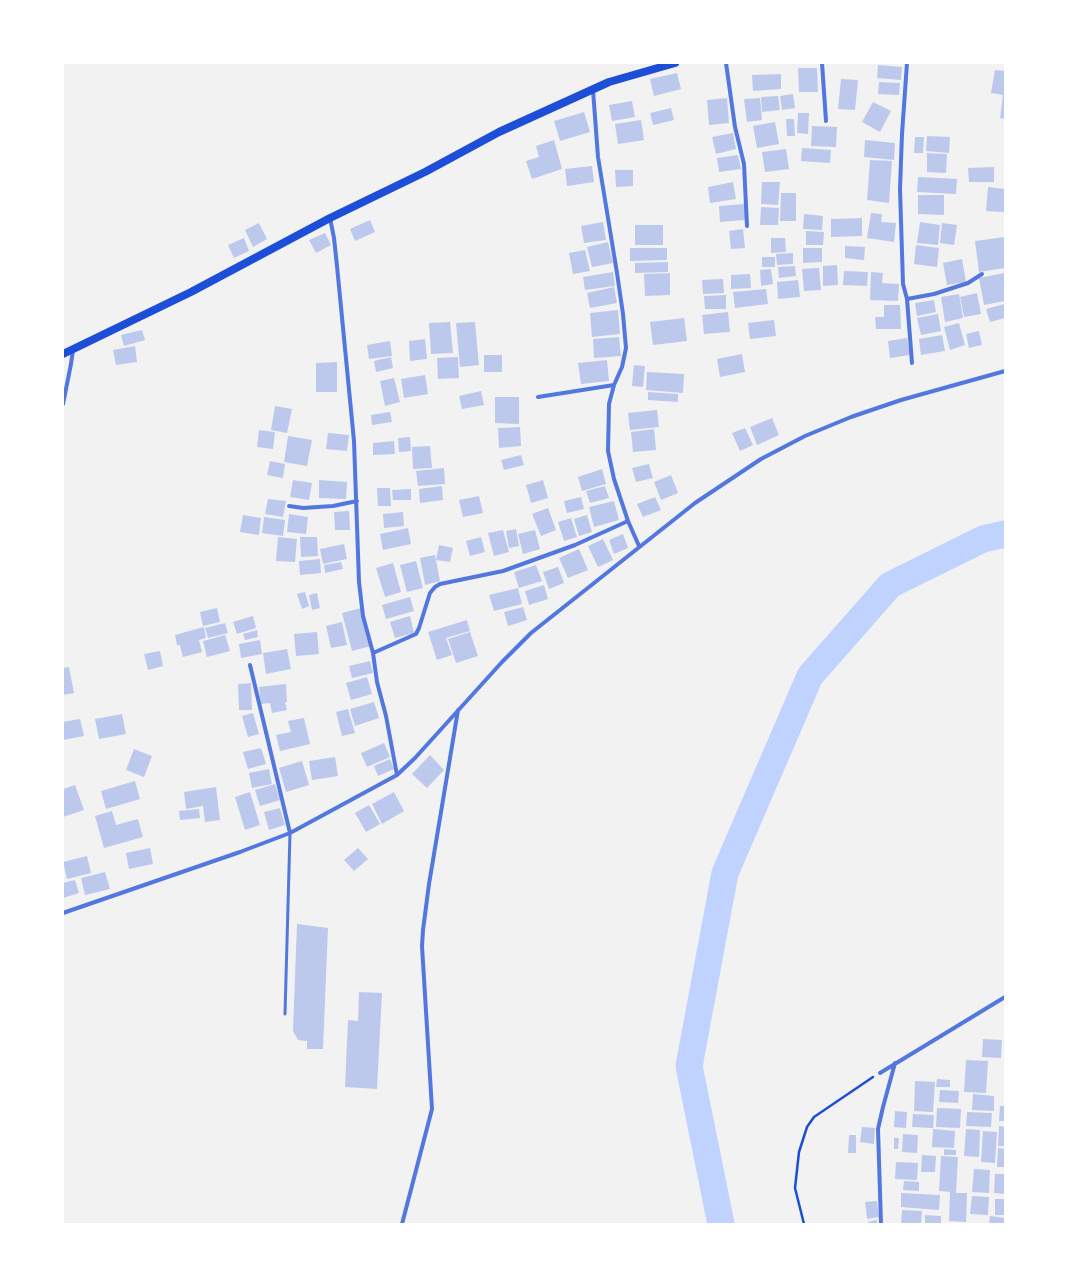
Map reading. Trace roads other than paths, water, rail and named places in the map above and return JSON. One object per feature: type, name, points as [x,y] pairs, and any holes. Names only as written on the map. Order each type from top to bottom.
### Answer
[{"type":"main road","points":[[63,354],[191,292],[330,218],[425,172],[500,132],[609,82],[675,63]]},
{"type":"street","points":[[726,63],[735,127],[744,164],[748,226]]},
{"type":"street","points":[[822,63],[826,121]]},
{"type":"street","points":[[906,63],[900,189],[903,284],[907,299],[912,363]]},
{"type":"street","points":[[593,89],[598,157],[623,314],[626,348],[622,366],[614,385],[609,404],[608,452],[614,479],[628,521],[639,546]]},
{"type":"street","points":[[330,218],[335,252],[354,441],[359,582],[363,616],[373,653],[377,682],[386,716],[397,775]]},
{"type":"street","points":[[907,299],[934,294],[968,283],[982,274]]},
{"type":"street","points":[[63,404],[73,350]]},
{"type":"street","points":[[63,913],[240,852],[290,833],[397,775],[415,758],[502,662],[531,633],[695,503],[761,459],[805,436],[851,417],[901,400],[1005,371]]},
{"type":"street","points":[[538,398],[614,385]]},
{"type":"street","points":[[289,506],[303,508],[333,506],[357,500]]},
{"type":"street","points":[[373,653],[416,634],[430,593],[440,584],[504,571],[575,545],[628,521]]},
{"type":"street","points":[[250,665],[290,833]]},
{"type":"street","points":[[402,1224],[432,1110],[422,946],[423,930],[429,884],[458,710]]},
{"type":"street","points":[[880,1073],[1005,997]]},
{"type":"street","points":[[881,1224],[878,1129],[895,1063]]},
{"type":"lane","points":[[284,1014],[290,833]]},
{"type":"waterway","points":[[721,1224],[689,1066],[725,873],[810,676],[890,585],[983,539],[1005,534]]}]
